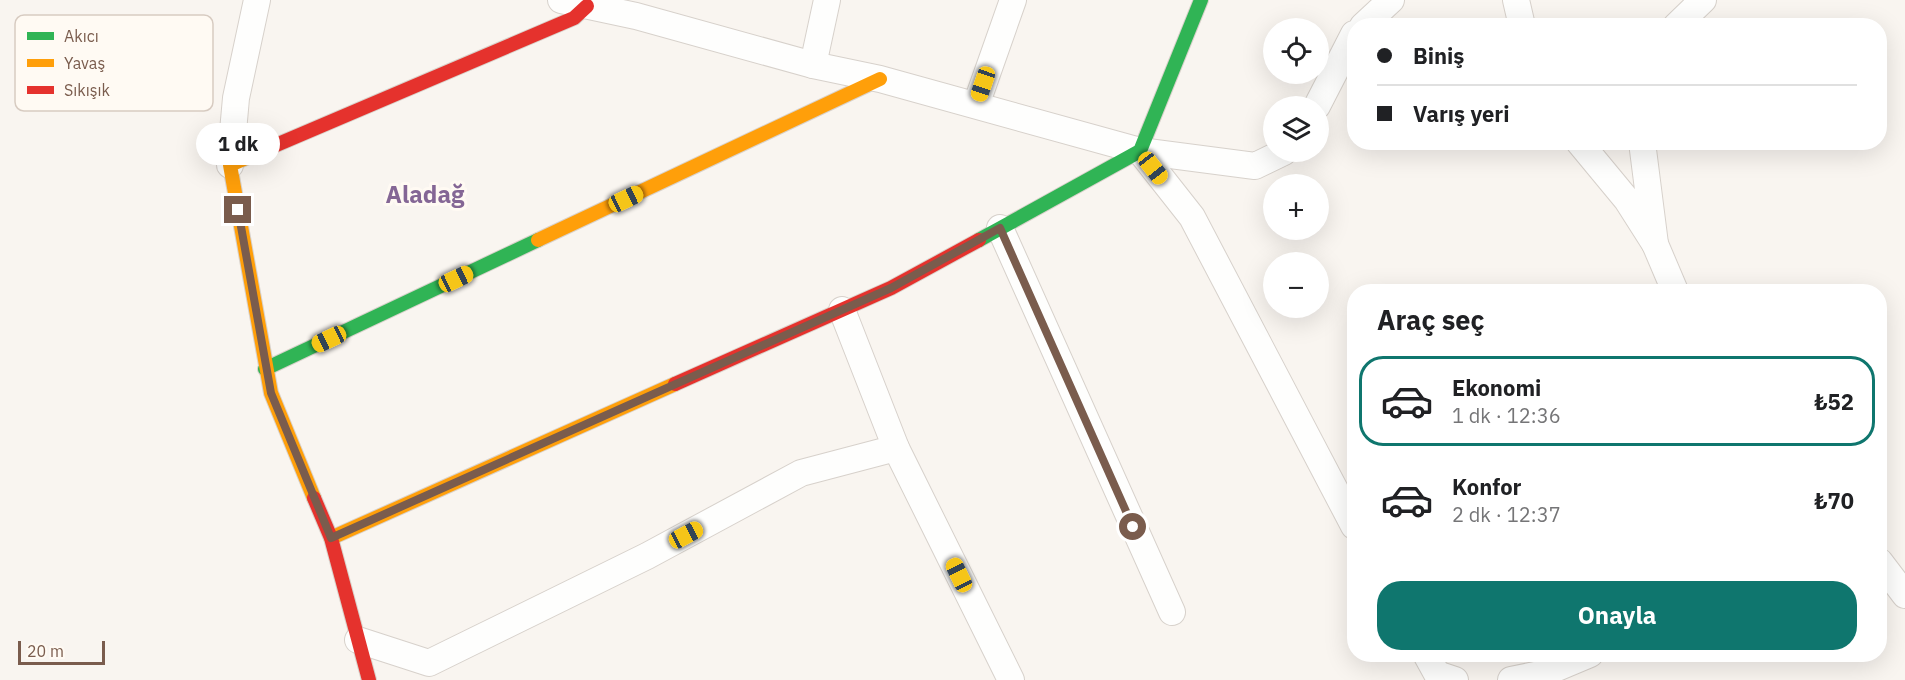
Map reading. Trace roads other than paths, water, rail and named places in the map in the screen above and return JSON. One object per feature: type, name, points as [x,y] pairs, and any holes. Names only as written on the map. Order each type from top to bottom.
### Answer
[{"type":"street","points":[[257,0],[236,98],[231,165],[271,393],[331,538],[369,680]]},
{"type":"street","points":[[561,0],[587,6],[638,8],[813,65],[880,79],[1140,151],[1255,166],[1263,162]]},
{"type":"street","points":[[813,65],[827,0]]},
{"type":"street","points":[[976,105],[1013,0]]},
{"type":"street","points":[[331,538],[891,288],[1140,151],[1201,0]]},
{"type":"street","points":[[1372,18],[1391,0]]},
{"type":"street","points":[[1516,0],[1520,18]]},
{"type":"street","points":[[1684,18],[1703,0]]},
{"type":"street","points":[[231,165],[574,18],[587,6]]},
{"type":"street","points":[[1322,96],[1347,48]]},
{"type":"street","points":[[265,369],[880,79]]},
{"type":"street","points":[[1586,150],[1627,200],[1655,244],[1672,284]]},
{"type":"street","points":[[1643,150],[1655,244]]},
{"type":"street","points":[[1140,151],[1192,217],[1347,513]]},
{"type":"street","points":[[1000,228],[1172,612]]},
{"type":"street","points":[[842,310],[896,448],[1011,680]]},
{"type":"street","points":[[358,640],[429,663],[647,556],[801,473],[896,448]]},
{"type":"street","points":[[1887,572],[1905,596]]},
{"type":"street","points":[[1430,662],[1437,674],[1455,680]]},
{"type":"street","points":[[1511,680],[1545,673],[1571,662]]},
{"type":"district","name":"Aladağ","points":[[425,195]]}]
